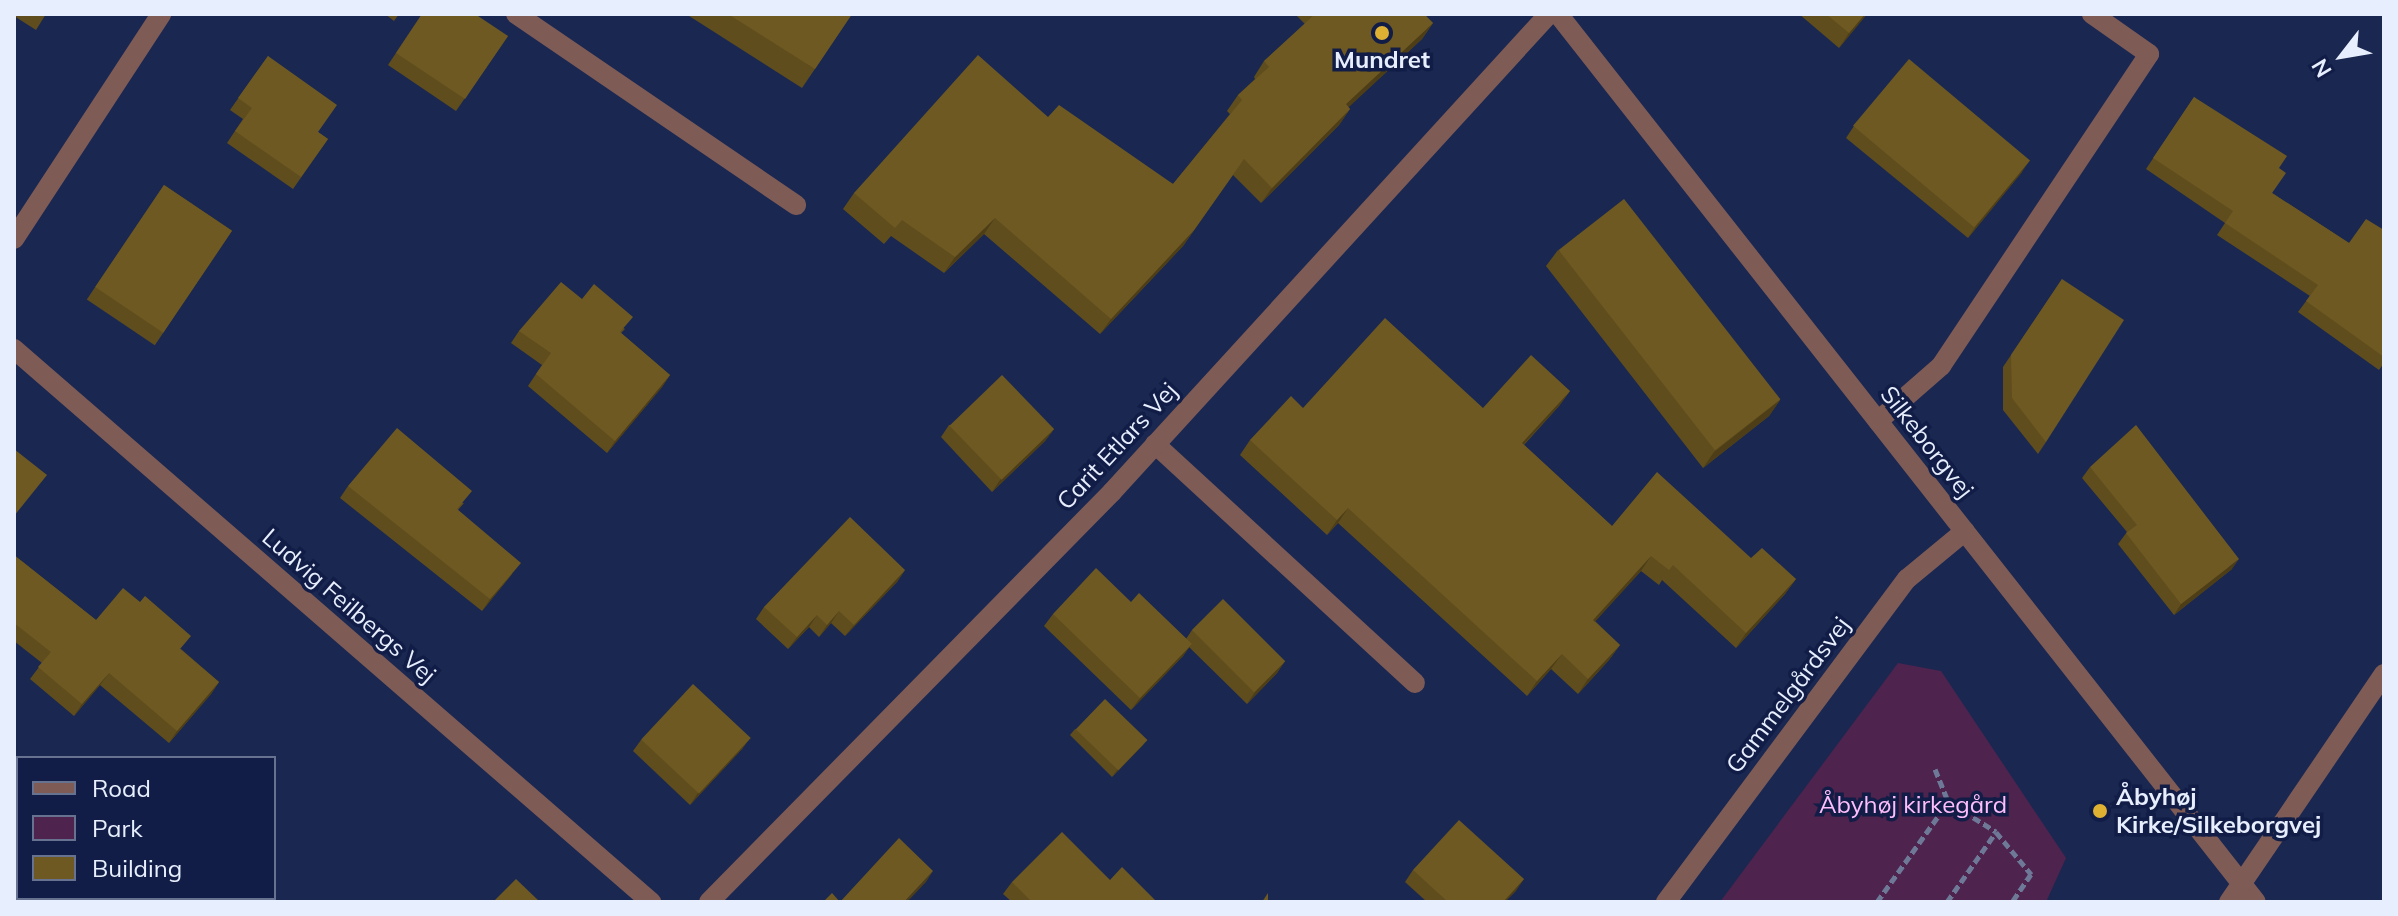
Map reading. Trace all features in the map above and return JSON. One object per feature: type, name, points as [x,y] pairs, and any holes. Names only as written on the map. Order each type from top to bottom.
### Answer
[{"type":"street","points":[[14,239],[161,14]]},
{"type":"street","points":[[516,14],[796,205]]},
{"type":"street","name":"Carit Etlars Vej","points":[[709,902],[1155,444],[1549,14]]},
{"type":"street","name":"Silkeborgvej","points":[[1558,14],[2256,902]]},
{"type":"street","points":[[1878,421],[1941,366],[2149,54],[2092,14]]},
{"type":"street","name":"Ludvig Feilbergs Vej","points":[[14,349],[651,902]]},
{"type":"street","points":[[1155,444],[1415,683]]},
{"type":"street","name":"Gammelgårdsvej","points":[[1666,902],[1907,579],[1965,531]]},
{"type":"street","points":[[2229,902],[2384,674]]},
{"type":"path","points":[[1935,769],[1952,811]]},
{"type":"path","points":[[1877,902],[1942,811],[1963,811],[1996,832],[2031,874],[2012,902]]},
{"type":"path","points":[[1947,902],[1996,832]]},
{"type":"green space","name":"Åbyhøj kirkegård","points":[[1898,663],[1941,671],[2066,858],[2046,902],[1720,902]]},
{"type":"building","points":[[422,14],[475,14],[508,36],[465,99],[396,53]]},
{"type":"building","points":[[728,14],[852,14],[815,69]]},
{"type":"building","points":[[1315,14],[1424,14],[1433,23],[1346,104],[1350,109],[1272,188],[1244,159],[1194,230],[1111,319],[995,218],[955,257],[902,220],[895,228],[854,193],[978,55],[1048,117],[1059,105],[1173,184],[1242,100],[1238,95],[1269,67],[1264,61]]},
{"type":"building","points":[[1826,14],[1865,14],[1849,33]]},
{"type":"building","points":[[268,56],[337,105],[318,132],[328,139],[301,177],[235,131],[252,108],[238,98]]},
{"type":"building","points":[[1909,59],[2030,161],[1974,227],[1853,126]]},
{"type":"building","points":[[2194,97],[2287,156],[2279,168],[2286,173],[2272,193],[2349,243],[2366,219],[2384,230],[2384,357],[2306,301],[2318,285],[2225,223],[2233,211],[2153,158]]},
{"type":"building","points":[[164,185],[232,231],[163,333],[95,287]]},
{"type":"building","points":[[1624,199],[1780,399],[1715,450],[1559,250]]},
{"type":"building","points":[[2062,279],[2124,320],[2046,442],[2012,398],[2011,355]]},
{"type":"building","points":[[561,282],[582,299],[594,284],[633,317],[620,332],[670,375],[615,441],[536,374],[551,353],[519,331]]},
{"type":"building","points":[[1385,318],[1483,408],[1531,355],[1570,391],[1522,443],[1612,526],[1657,472],[1751,558],[1762,548],[1796,579],[1746,633],[1673,565],[1669,570],[1651,556],[1593,620],[1620,645],[1588,679],[1562,654],[1537,681],[1348,508],[1337,520],[1250,440],[1291,396],[1303,408]]},
{"type":"building","points":[[1002,375],[1054,429],[1002,480],[949,426]]},
{"type":"building","points":[[2136,425],[2239,559],[2181,604],[2126,533],[2137,525],[2090,467]]},
{"type":"building","points":[[397,428],[472,491],[457,509],[521,563],[490,599],[348,486]]},
{"type":"building","points":[[14,449],[47,475],[14,516]]},
{"type":"building","points":[[850,517],[905,570],[854,625],[839,611],[827,625],[817,615],[797,637],[764,607]]},
{"type":"building","points":[[14,555],[96,620],[123,588],[140,602],[145,596],[191,636],[180,649],[219,682],[177,731],[109,673],[82,704],[38,667],[51,652],[14,623]]},
{"type":"building","points":[[1096,568],[1131,602],[1139,593],[1192,644],[1140,698],[1053,614]]},
{"type":"building","points":[[1223,599],[1285,661],[1254,692],[1192,630]]},
{"type":"building","points":[[693,684],[751,738],[699,793],[641,740]]},
{"type":"building","points":[[1105,699],[1147,740],[1118,770],[1076,729]]},
{"type":"building","points":[[1459,820],[1524,879],[1503,902],[1448,902],[1413,870]]},
{"type":"building","points":[[1062,832],[1110,880],[1122,867],[1157,902],[1032,902],[1012,882]]},
{"type":"building","points":[[899,838],[933,871],[904,902],[840,902]]},
{"type":"building","points":[[516,879],[540,902],[493,902]]},
{"type":"building","points":[[832,893],[840,902],[823,902]]},
{"type":"place","name":"Mundret","points":[[1382,33]]},
{"type":"place","name":"Åbyhøj Kirke/Silkeborgvej","points":[[2100,811]]}]
